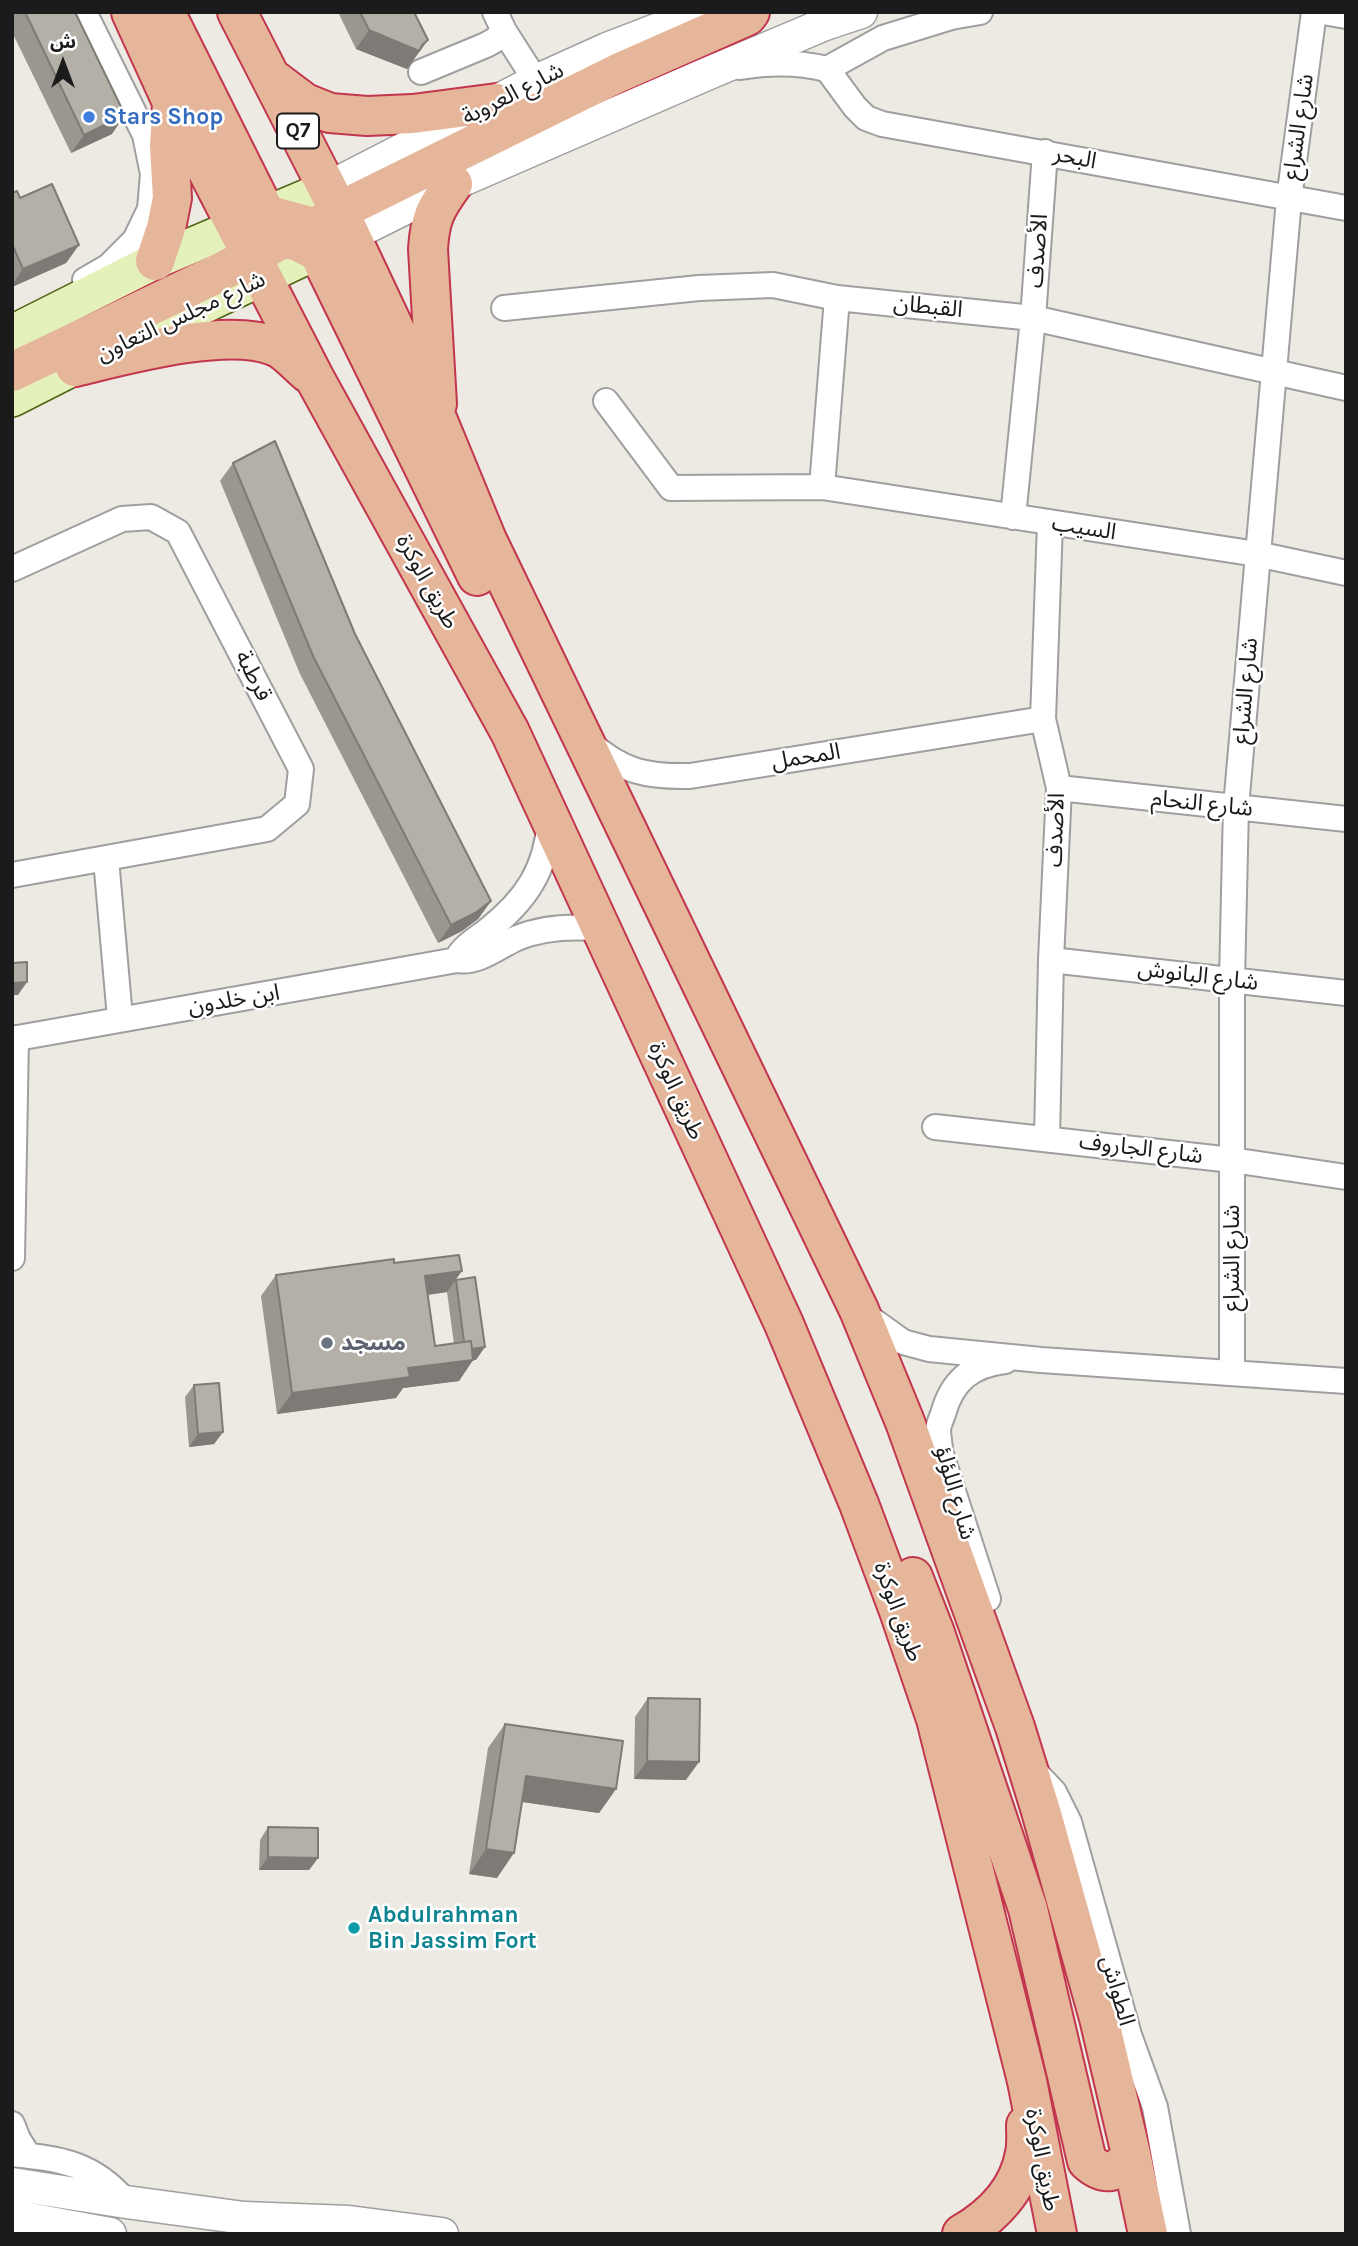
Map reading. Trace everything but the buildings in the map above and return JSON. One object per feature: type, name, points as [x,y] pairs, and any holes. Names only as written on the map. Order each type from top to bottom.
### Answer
[{"type":"highway","name":"طريق الوكرة","points":[[131,12],[172,102],[296,233],[438,421],[487,540],[859,1310],[932,1491],[1026,1761],[1099,2018],[1148,2234]]},
{"type":"highway","points":[[165,12],[296,233],[764,1166],[826,1241]]},
{"type":"highway","name":"طريق الوكرة","points":[[237,12],[268,75],[296,233],[315,379],[510,732],[784,1324],[859,1504],[899,1611],[936,1719],[1027,2081],[1057,2234]]},
{"type":"highway","points":[[12,372],[618,73],[747,16],[750,12]]},
{"type":"highway","points":[[268,75],[305,103],[330,113],[367,116],[413,114],[496,103]]},
{"type":"highway","points":[[155,261],[172,198],[169,145],[172,102]]},
{"type":"highway","points":[[438,421],[429,229],[435,209],[453,184]]},
{"type":"highway","points":[[75,366],[157,347],[242,340],[276,346],[315,379]]},
{"type":"highway","points":[[784,1324],[853,1429],[935,1633],[1028,1909],[1087,2161],[1095,2169],[1105,2172],[1125,2165],[1132,2154]]},
{"type":"highway","points":[[962,2234],[991,2215],[1017,2178],[1025,2153],[1027,2081]]},
{"type":"main road","points":[[24,328],[155,261],[296,233]]},
{"type":"main road","name":"شارع مجلس التعاون","points":[[12,398],[75,366],[296,233]]},
{"type":"street","points":[[24,328],[48,301],[109,266],[135,240],[150,209],[153,174],[145,135],[84,12]]},
{"type":"street","name":"شارع العروبة","points":[[296,233],[496,103],[536,81],[669,20],[703,12]]},
{"type":"street","points":[[296,233],[453,184],[825,24],[861,12]]},
{"type":"street","points":[[709,73],[757,64],[812,65],[827,69],[883,38],[951,17],[980,12]]},
{"type":"street","name":"شارع الشراع","points":[[1232,1373],[1232,980],[1236,807],[1289,199],[1314,12]]},
{"type":"street","points":[[1323,12],[1346,16]]},
{"type":"street","points":[[500,22],[536,81]]},
{"type":"street","points":[[421,72],[495,40],[500,22]]},
{"type":"street","name":"البحر","points":[[827,69],[866,118],[883,124],[1346,208]]},
{"type":"street","name":"الأصدف","points":[[1013,517],[1033,318],[1045,152]]},
{"type":"street","name":"القبطان","points":[[504,308],[699,288],[773,285],[837,298],[1033,318],[1346,387]]},
{"type":"street","points":[[822,487],[837,298]]},
{"type":"street","name":"السيب","points":[[606,401],[671,488],[822,487],[1257,554],[1346,573]]},
{"type":"street","name":"قرطبة","points":[[12,569],[122,519],[150,517],[178,532],[301,769],[297,804],[267,829],[12,875]]},
{"type":"street","name":"الأصدف","points":[[1047,1138],[1051,960],[1059,788],[1043,719],[1050,523]]},
{"type":"street","name":"المحمل","points":[[581,734],[603,755],[630,770],[660,777],[691,776],[1043,719]]},
{"type":"street","name":"شارع النحام","points":[[1059,788],[1346,819]]},
{"type":"street","points":[[457,960],[463,950],[519,903],[532,884],[548,841],[550,818]]},
{"type":"street","points":[[106,859],[120,1018]]},
{"type":"street","name":"ابن خلدون","points":[[14,1038],[457,960],[470,960],[517,938],[538,932],[581,927],[603,929]]},
{"type":"street","name":"شارع البانوش","points":[[1051,960],[1346,993]]},
{"type":"street","points":[[12,1258],[14,1038]]},
{"type":"street","name":"شارع الجاروف","points":[[935,1127],[1232,1160],[1346,1177]]},
{"type":"street","name":"شارع اللؤلؤ","points":[[859,1310],[904,1342],[929,1349],[1023,1359],[1346,1381]]},
{"type":"street","name":"شارع اللؤلؤ","points":[[996,1675],[994,1618],[940,1451],[938,1428],[947,1398],[967,1374],[981,1366],[1023,1359]]},
{"type":"street","name":"الطواش","points":[[1026,1761],[1054,1792],[1069,1822],[1129,2035],[1155,2107],[1178,2234]]},
{"type":"street","points":[[12,2124],[20,2154],[66,2161],[83,2167],[114,2188],[126,2202]]},
{"type":"street","points":[[12,2184],[126,2202],[328,2228],[349,2222],[442,2234]]},
{"type":"street","points":[[12,2216],[110,2234]]},
{"type":"place","name":"Stars Shop","points":[[89,117]]},
{"type":"place","name":"مسجد","points":[[327,1343]]},
{"type":"place","name":"Abdulrahman Bin Jassim Fort","points":[[354,1928]]}]
